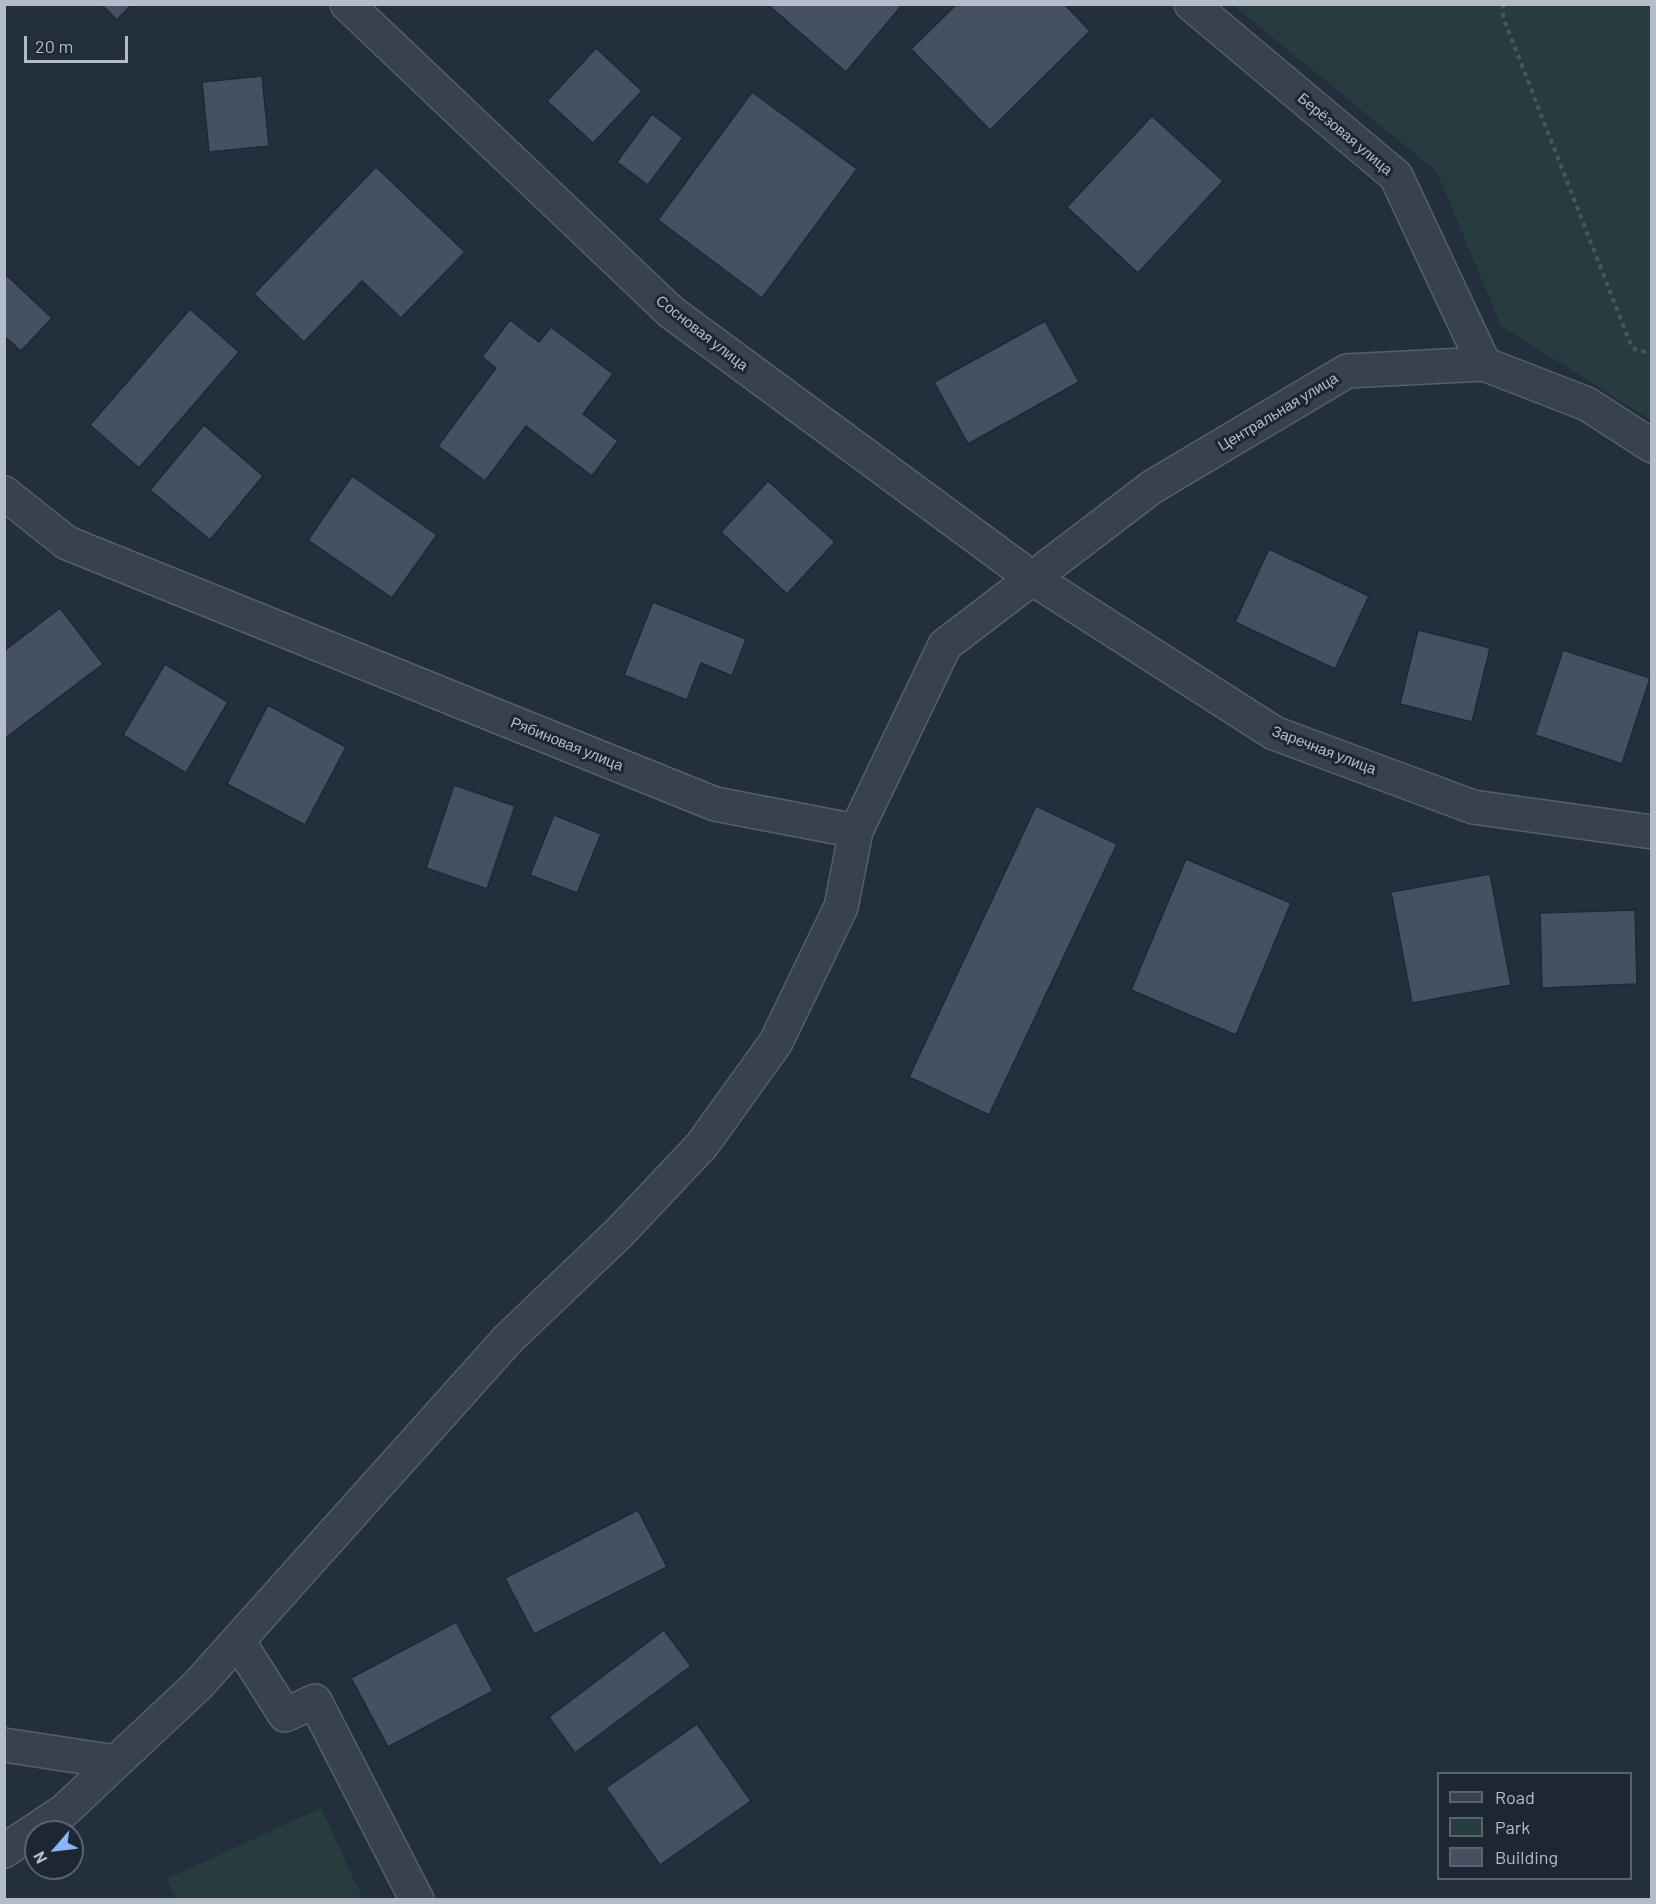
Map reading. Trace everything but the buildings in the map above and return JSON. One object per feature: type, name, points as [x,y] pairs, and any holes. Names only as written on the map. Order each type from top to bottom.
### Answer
[{"type":"street","name":"Сосновая улица","points":[[347,4],[671,312],[1032,579]]},
{"type":"street","name":"Берёзовая улица","points":[[1191,4],[1396,176],[1484,364]]},
{"type":"street","name":"Центральная улица","points":[[1032,579],[1152,488],[1347,371],[1484,364],[1587,404],[1652,446]]},
{"type":"street","name":"Рябиновая улица","points":[[4,493],[67,543],[715,804],[856,831]]},
{"type":"street","points":[[4,1851],[64,1811],[198,1685],[508,1339],[620,1232],[702,1145],[776,1042],[842,907],[856,831],[945,645],[1032,579]]},
{"type":"street","name":"Заречная улица","points":[[1032,579],[1274,733],[1473,807],[1652,832]]},
{"type":"street","points":[[238,1641],[285,1715],[315,1701],[417,1899]]},
{"type":"street","points":[[4,1745],[116,1762]]},
{"type":"path","points":[[1503,4],[1503,17],[1632,348],[1652,354]]},
{"type":"green space","points":[[1233,5],[1651,5],[1651,420],[1501,326],[1437,172]]},
{"type":"green space","points":[[321,1808],[363,1899],[176,1899],[167,1879]]}]
